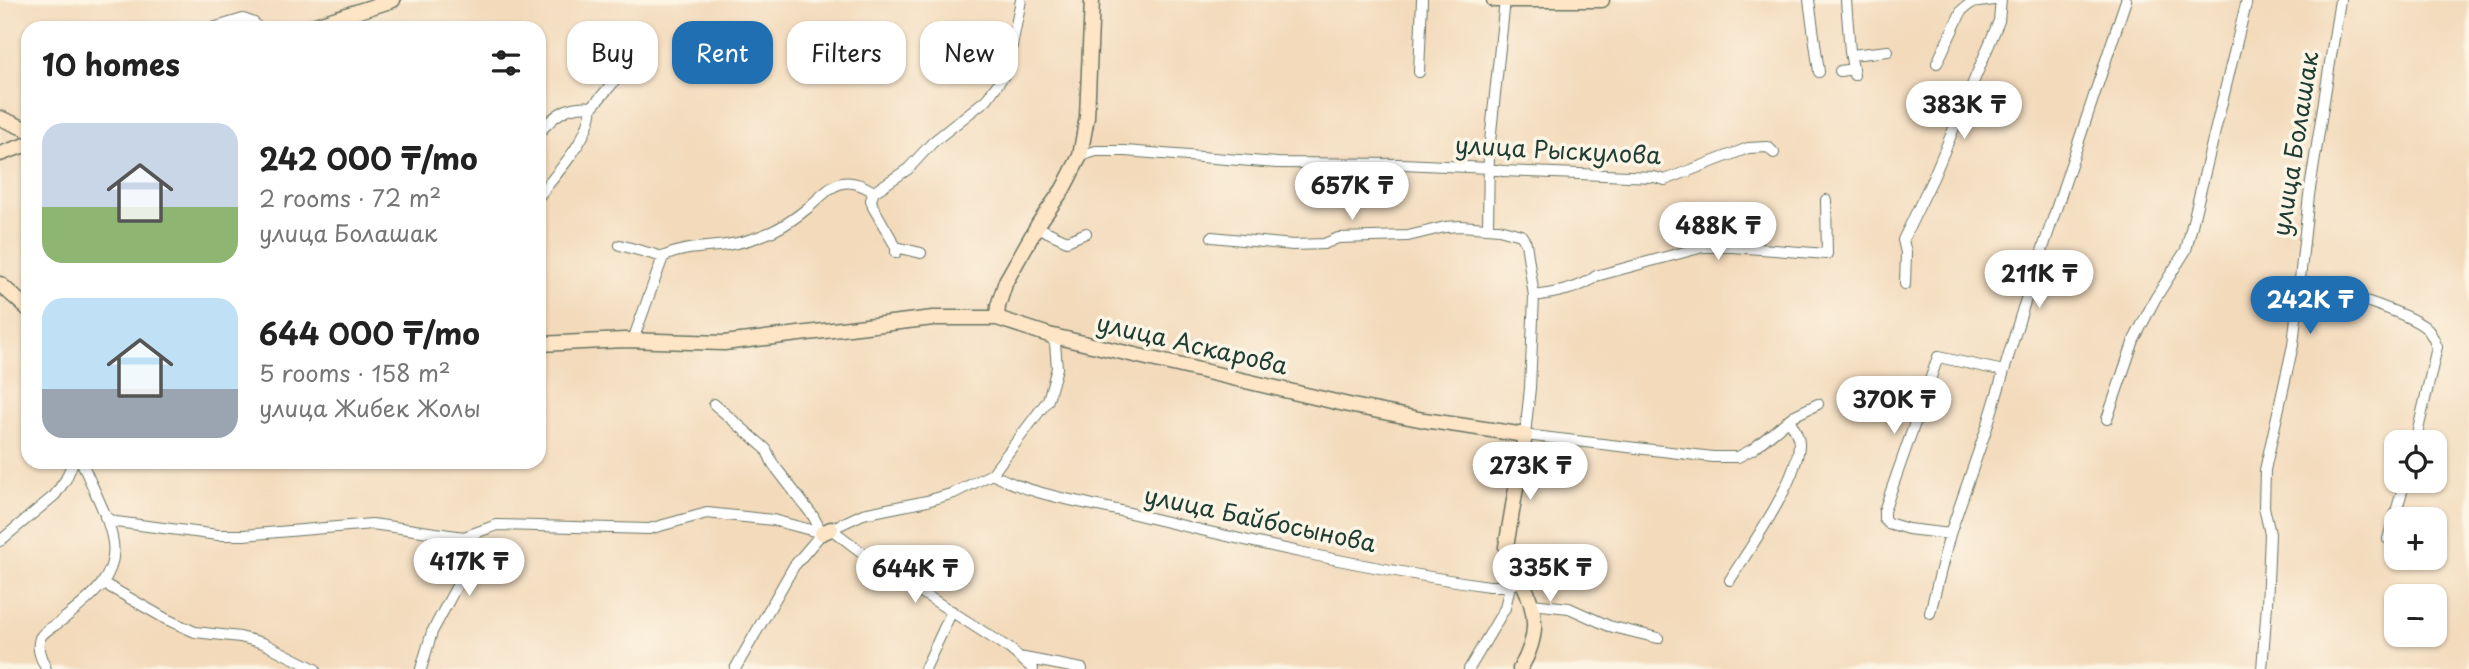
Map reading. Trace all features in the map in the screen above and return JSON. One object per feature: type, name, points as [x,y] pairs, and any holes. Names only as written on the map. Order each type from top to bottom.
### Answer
[{"type":"street","points":[[328,21],[393,0]]},
{"type":"street","points":[[921,253],[896,250],[873,207],[871,200],[874,192],[908,169],[933,142],[987,99],[1007,71],[1021,0]]},
{"type":"street","points":[[996,318],[1006,281],[1037,226],[1063,189],[1080,156],[1087,117],[1092,0]]},
{"type":"street","points":[[1419,72],[1422,0]]},
{"type":"street","points":[[1494,0],[1602,0]]},
{"type":"street","points":[[1488,228],[1489,151],[1505,0]]},
{"type":"street","points":[[1809,0],[1819,72]]},
{"type":"street","points":[[1840,71],[1854,72],[1846,0]]},
{"type":"street","points":[[1937,63],[1962,10],[1971,3],[1994,0]]},
{"type":"street","points":[[1905,284],[1906,253],[1903,240],[1933,178],[1999,21],[2001,0]]},
{"type":"street","points":[[1930,613],[1950,534],[2126,0]]},
{"type":"street","points":[[2107,419],[2134,340],[2155,299],[2186,250],[2248,0]]},
{"type":"street","name":"улица Болашак","points":[[2262,669],[2270,534],[2264,507],[2265,470],[2293,345],[2309,195],[2340,0]]},
{"type":"street","points":[[1851,55],[1888,51]]},
{"type":"street","points":[[546,186],[583,135],[591,119],[592,107],[612,84]]},
{"type":"street","points":[[546,127],[560,112],[581,106],[592,107]]},
{"type":"street","points":[[0,118],[21,127]]},
{"type":"street","points":[[0,154],[21,146]]},
{"type":"street","points":[[0,160],[21,147]]},
{"type":"street","name":"улица Рыскулова","points":[[1080,156],[1096,151],[1125,151],[1278,163],[1402,164],[1489,168],[1502,172],[1654,177],[1665,180],[1748,148],[1768,147],[1774,153]]},
{"type":"street","points":[[620,245],[663,257],[694,248],[741,243],[773,231],[809,207],[821,194],[843,183],[860,184],[874,192]]},
{"type":"street","points":[[1534,296],[1554,293],[1596,276],[1703,247],[1827,254],[1826,200]]},
{"type":"street","points":[[1037,226],[1067,241],[1086,233]]},
{"type":"street","points":[[1212,237],[1293,245],[1324,244],[1338,238],[1401,237],[1445,227],[1488,228],[1521,235],[1526,243],[1534,296],[1530,388],[1506,547],[1516,580],[1532,604],[1533,635],[1528,655],[1520,669]]},
{"type":"street","points":[[633,340],[663,257]]},
{"type":"street","points":[[2301,282],[2399,314],[2417,322],[2432,336],[2437,347],[2419,430]]},
{"type":"street","points":[[0,284],[21,303]]},
{"type":"street","name":"улица Аскарова","points":[[546,344],[633,340],[724,343],[933,318],[996,318],[1049,335],[1424,420],[1713,457],[1738,457],[1753,449],[1788,419],[1818,404]]},
{"type":"street","points":[[735,669],[794,566],[826,531],[863,514],[927,502],[954,493],[992,474],[1048,400],[1057,368],[1055,343],[1049,335]]},
{"type":"street","points":[[1950,534],[1908,529],[1888,523],[1884,519],[1884,512],[1893,482],[1938,357],[2004,372]]},
{"type":"street","points":[[714,404],[766,450],[826,531],[952,611],[1019,656],[1033,669]]},
{"type":"street","points":[[1730,580],[1782,492],[1796,460],[1799,442],[1788,419]]},
{"type":"street","points":[[0,541],[30,513],[44,506],[55,495],[70,469]]},
{"type":"street","points":[[46,669],[39,653],[43,634],[103,583],[111,570],[114,544],[85,469]]},
{"type":"street","name":"улица Байбосынова","points":[[992,474],[1005,481],[1058,496],[1227,537],[1450,581],[1489,586],[1516,580]]},
{"type":"street","points":[[105,517],[116,522],[218,535],[284,533],[372,524],[464,537],[497,525],[649,529],[707,513],[757,518],[826,531]]},
{"type":"street","points":[[421,669],[432,632],[473,551],[471,543],[464,537]]},
{"type":"street","points":[[1469,669],[1505,608],[1516,580]]},
{"type":"street","points":[[103,583],[195,632],[240,636],[263,643],[315,669]]},
{"type":"street","points":[[1532,604],[1569,608],[1609,626],[1658,638]]},
{"type":"street","points":[[925,669],[952,611]]},
{"type":"street","points":[[1019,656],[1082,669]]}]
